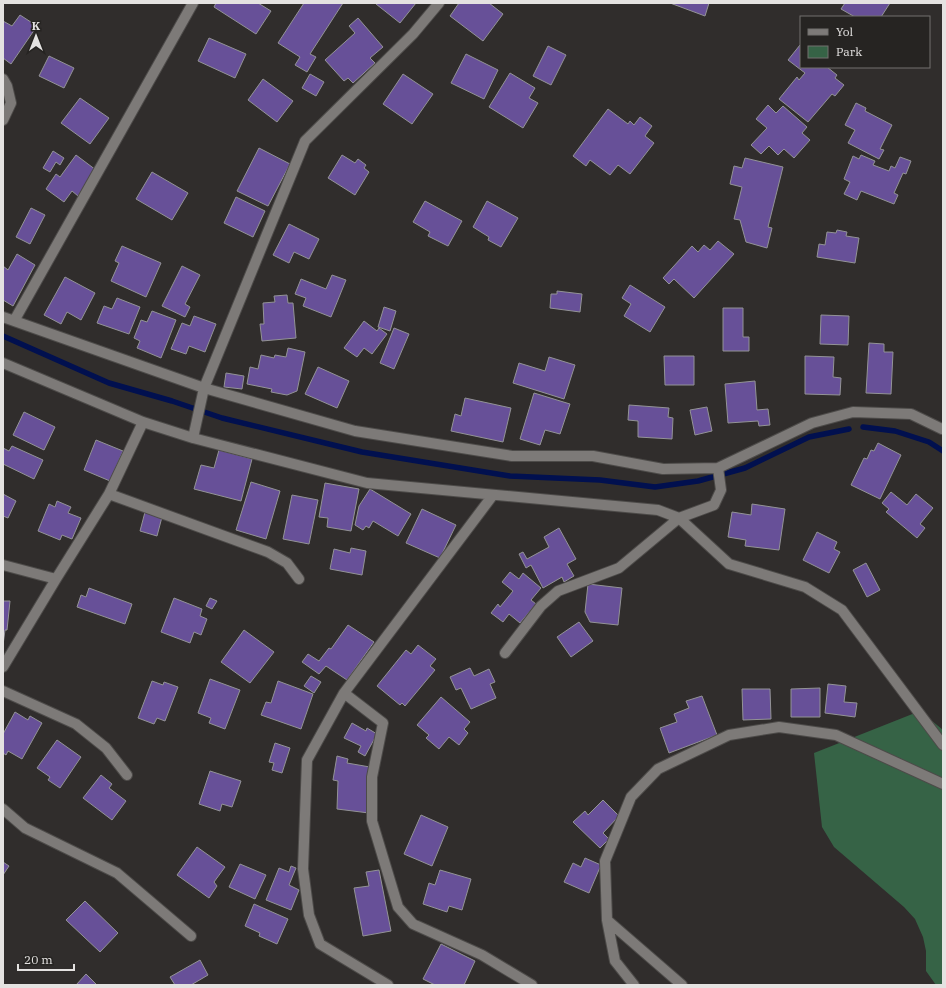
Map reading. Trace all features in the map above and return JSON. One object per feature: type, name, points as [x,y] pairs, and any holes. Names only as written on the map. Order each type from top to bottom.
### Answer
[{"type":"street","points":[[14,321],[193,3]]},
{"type":"street","points":[[193,438],[204,388],[306,141],[413,34],[439,3]]},
{"type":"street","points":[[3,80],[8,86],[11,103],[3,120]]},
{"type":"street","points":[[3,317],[204,388],[355,431],[512,456],[593,456],[663,469],[719,469],[812,423],[854,412],[911,414],[942,429]]},
{"type":"street","points":[[3,363],[143,422],[193,438],[367,483],[658,510],[679,518],[729,564],[805,587],[842,610],[943,745]]},
{"type":"street","points":[[3,667],[109,494],[143,422]]},
{"type":"street","points":[[505,653],[541,606],[558,591],[619,568],[679,518],[714,505],[721,490],[719,469]]},
{"type":"street","points":[[109,494],[268,552],[287,563],[299,579]]},
{"type":"street","points":[[388,985],[320,944],[309,915],[303,868],[307,760],[344,692],[493,495]]},
{"type":"street","points":[[3,565],[56,579]]},
{"type":"street","points":[[3,691],[76,724],[106,748],[127,775]]},
{"type":"street","points":[[344,692],[382,723],[372,777],[372,821],[398,907],[413,924],[482,955],[532,985]]},
{"type":"street","points":[[634,985],[615,962],[607,920],[604,861],[631,797],[658,769],[729,735],[779,727],[836,735],[943,784]]},
{"type":"street","points":[[3,809],[25,828],[117,873],[191,936]]},
{"type":"street","points":[[607,920],[682,985]]},
{"type":"green space","points":[[920,711],[943,730],[943,985],[936,985],[926,971],[926,951],[923,937],[915,919],[904,907],[834,847],[822,827],[814,753]]},
{"type":"building","points":[[216,3],[258,3],[271,11],[256,34],[214,7]]},
{"type":"building","points":[[304,3],[343,3],[310,54],[316,57],[307,72],[295,65],[300,57],[278,43]]},
{"type":"building","points":[[416,3],[400,23],[376,4]]},
{"type":"building","points":[[459,3],[489,3],[503,14],[483,41],[450,16]]},
{"type":"building","points":[[670,3],[709,3],[705,16]]},
{"type":"building","points":[[845,3],[890,3],[882,16],[853,16],[841,9]]},
{"type":"building","points":[[20,15],[37,26],[11,64],[3,58],[3,21],[12,26]]},
{"type":"building","points":[[358,18],[383,47],[370,58],[375,63],[353,83],[348,78],[344,81],[325,60],[355,33],[349,26]]},
{"type":"building","points":[[209,38],[246,54],[235,78],[198,61]]},
{"type":"building","points":[[800,45],[800,68],[828,68],[837,75],[835,78],[844,85],[835,96],[832,94],[808,122],[779,99],[797,77],[799,80],[805,73],[788,60]]},
{"type":"building","points":[[548,46],[566,55],[551,85],[533,76]]},
{"type":"building","points":[[466,54],[498,70],[484,99],[451,83]]},
{"type":"building","points":[[49,56],[74,68],[64,88],[39,76]]},
{"type":"building","points":[[510,73],[535,88],[529,98],[538,103],[523,128],[489,107]]},
{"type":"building","points":[[310,74],[324,82],[316,96],[302,88]]},
{"type":"building","points":[[403,74],[433,94],[412,124],[383,104]]},
{"type":"building","points":[[263,79],[293,101],[277,122],[248,100]]},
{"type":"building","points":[[80,98],[109,118],[90,144],[61,123]]},
{"type":"building","points":[[856,103],[866,108],[865,111],[892,125],[880,149],[884,150],[879,159],[848,143],[855,130],[845,125]]},
{"type":"building","points":[[768,105],[776,113],[783,106],[807,127],[802,133],[810,140],[794,158],[784,149],[778,155],[769,146],[761,154],[751,145],[767,128],[756,119]]},
{"type":"building","points":[[608,109],[628,124],[630,121],[634,125],[640,117],[652,126],[645,136],[654,143],[630,174],[618,165],[610,175],[590,160],[586,166],[573,156]]},
{"type":"building","points":[[259,148],[290,164],[268,206],[237,191]]},
{"type":"building","points":[[53,151],[64,158],[60,165],[56,162],[50,172],[43,168]]},
{"type":"building","points":[[76,155],[96,170],[78,196],[72,191],[64,202],[46,189],[56,174],[60,177]]},
{"type":"building","points":[[342,155],[355,163],[358,159],[366,165],[364,168],[369,172],[355,195],[328,178]]},
{"type":"building","points":[[861,155],[875,161],[873,165],[889,171],[891,166],[895,168],[900,157],[911,161],[906,174],[903,173],[894,193],[898,195],[894,204],[861,191],[857,200],[844,194],[850,182],[844,179],[853,156],[859,159]]},
{"type":"building","points":[[745,158],[783,167],[768,227],[772,228],[767,248],[746,242],[740,220],[734,219],[742,187],[730,184],[734,166],[742,168]]},
{"type":"building","points":[[152,172],[188,193],[172,220],[136,199]]},
{"type":"building","points":[[236,197],[265,211],[253,237],[224,223]]},
{"type":"building","points":[[425,201],[462,221],[448,246],[428,236],[430,232],[413,222]]},
{"type":"building","points":[[487,201],[518,218],[501,247],[488,240],[489,237],[473,227]]},
{"type":"building","points":[[31,208],[45,215],[30,244],[16,237]]},
{"type":"building","points":[[289,224],[319,239],[309,259],[294,252],[289,263],[273,255]]},
{"type":"building","points":[[837,230],[847,232],[846,236],[859,238],[855,263],[817,257],[819,244],[825,245],[827,232],[836,233]]},
{"type":"building","points":[[718,241],[734,254],[694,298],[674,279],[669,284],[663,278],[692,246],[698,252],[704,245],[710,250]]},
{"type":"building","points":[[122,246],[161,263],[146,297],[111,281],[119,263],[115,261]]},
{"type":"building","points":[[17,254],[35,265],[13,306],[3,300],[3,266],[8,270]]},
{"type":"building","points":[[182,266],[200,275],[185,304],[190,307],[185,317],[162,306]]},
{"type":"building","points":[[332,275],[346,280],[331,317],[303,306],[306,298],[295,294],[301,279],[326,289]]},
{"type":"building","points":[[65,277],[95,293],[81,320],[67,312],[61,324],[44,315]]},
{"type":"building","points":[[630,285],[665,307],[650,332],[624,316],[631,304],[622,298]]},
{"type":"building","points":[[557,291],[582,294],[580,312],[550,308],[551,294],[557,294]]},
{"type":"building","points":[[287,295],[288,303],[293,303],[296,338],[262,341],[260,324],[264,324],[263,303],[275,302],[274,296]]},
{"type":"building","points":[[117,298],[140,307],[129,334],[97,323],[104,306],[112,309]]},
{"type":"building","points":[[384,307],[396,311],[390,331],[378,327]]},
{"type":"building","points":[[723,308],[743,308],[743,337],[749,337],[749,351],[723,351]]},
{"type":"building","points":[[152,311],[176,320],[161,358],[137,348],[140,341],[134,338],[141,320],[147,322]]},
{"type":"building","points":[[821,315],[849,316],[848,345],[820,344]]},
{"type":"building","points":[[194,316],[216,324],[205,352],[189,346],[186,354],[171,349],[182,323],[190,326]]},
{"type":"building","points":[[364,321],[377,331],[379,328],[387,334],[372,354],[364,348],[357,357],[344,348]]},
{"type":"building","points":[[394,328],[409,334],[394,369],[380,363]]},
{"type":"building","points":[[869,343],[884,344],[884,352],[893,352],[891,394],[866,393]]},
{"type":"building","points":[[288,348],[305,352],[297,391],[287,395],[271,392],[272,389],[247,384],[250,367],[258,369],[261,355],[274,358],[275,355],[286,357]]},
{"type":"building","points":[[664,356],[694,356],[694,385],[665,385]]},
{"type":"building","points":[[805,356],[834,357],[833,377],[841,378],[840,395],[805,394]]},
{"type":"building","points":[[549,357],[575,365],[564,399],[513,383],[519,363],[545,371]]},
{"type":"building","points":[[318,367],[349,381],[337,408],[305,394]]},
{"type":"building","points":[[226,373],[244,376],[242,389],[224,387]]},
{"type":"building","points":[[755,381],[757,410],[768,409],[770,425],[759,426],[758,421],[728,423],[725,384]]},
{"type":"building","points":[[534,393],[570,404],[560,434],[545,430],[540,445],[520,439]]},
{"type":"building","points":[[465,398],[511,408],[503,442],[451,431],[455,414],[461,416]]},
{"type":"building","points":[[629,405],[669,408],[668,417],[673,418],[672,439],[638,437],[638,421],[628,420]]},
{"type":"building","points":[[707,407],[712,431],[695,435],[690,410]]},
{"type":"building","points":[[24,412],[55,427],[44,450],[13,435]]},
{"type":"building","points":[[96,440],[123,451],[110,481],[84,470]]},
{"type":"building","points":[[878,443],[901,455],[880,499],[851,485],[864,458],[867,459],[871,450],[874,451]]},
{"type":"building","points":[[12,446],[43,460],[34,479],[3,464],[3,448],[9,451]]},
{"type":"building","points":[[219,450],[252,459],[241,501],[194,489],[201,465],[214,468]]},
{"type":"building","points":[[251,482],[280,491],[266,539],[236,530]]},
{"type":"building","points":[[325,483],[359,489],[351,531],[327,527],[328,518],[319,517]]},
{"type":"building","points":[[370,489],[411,514],[398,536],[373,521],[369,528],[366,526],[363,530],[355,525],[359,506]]},
{"type":"building","points":[[891,492],[907,505],[916,494],[933,508],[920,524],[925,528],[917,538],[886,512],[889,509],[882,503]]},
{"type":"building","points":[[3,494],[16,501],[8,518],[3,516]]},
{"type":"building","points":[[292,495],[318,500],[309,544],[283,539]]},
{"type":"building","points":[[57,501],[71,507],[68,513],[81,518],[72,539],[62,535],[60,540],[38,531],[49,504],[55,507]]},
{"type":"building","points":[[752,504],[785,509],[779,550],[745,546],[746,540],[728,537],[732,512],[751,515]]},
{"type":"building","points":[[422,509],[456,525],[440,558],[406,543]]},
{"type":"building","points":[[145,512],[162,517],[157,536],[140,531]]},
{"type":"building","points":[[559,528],[576,559],[567,564],[574,576],[564,582],[562,577],[543,588],[531,565],[526,568],[519,554],[523,552],[527,559],[549,547],[544,537]]},
{"type":"building","points":[[817,532],[837,542],[834,549],[840,552],[829,573],[803,560]]},
{"type":"building","points":[[351,548],[366,551],[362,575],[330,569],[334,549],[350,553]]},
{"type":"building","points":[[866,563],[880,590],[867,597],[853,570]]},
{"type":"building","points":[[510,572],[519,579],[523,573],[541,588],[531,600],[536,604],[520,623],[509,614],[503,622],[491,613],[498,604],[500,607],[513,591],[502,582]]},
{"type":"building","points":[[588,584],[622,588],[618,625],[590,622],[585,612]]},
{"type":"building","points":[[89,588],[132,604],[125,624],[77,607],[81,595],[86,597]]},
{"type":"building","points":[[174,598],[202,609],[200,616],[207,619],[201,635],[194,632],[190,643],[161,632]]},
{"type":"building","points":[[210,598],[217,601],[212,609],[206,606]]},
{"type":"building","points":[[3,601],[10,601],[7,630],[5,630],[3,645]]},
{"type":"building","points":[[579,622],[593,641],[571,657],[557,637]]},
{"type":"building","points":[[348,625],[374,642],[347,680],[326,666],[319,674],[302,662],[308,654],[319,661],[329,648],[331,649]]},
{"type":"building","points":[[244,630],[274,652],[250,683],[221,662]]},
{"type":"building","points":[[418,645],[436,659],[430,666],[435,670],[405,706],[402,703],[400,705],[377,686],[406,650],[411,654]]},
{"type":"building","points":[[470,668],[474,676],[489,669],[495,682],[490,684],[496,698],[471,709],[461,688],[456,690],[450,677]]},
{"type":"building","points":[[311,676],[321,682],[314,693],[304,686]]},
{"type":"building","points":[[210,679],[240,690],[225,729],[209,723],[211,718],[198,713]]},
{"type":"building","points":[[152,681],[163,685],[164,682],[178,687],[165,721],[157,718],[154,724],[138,718]]},
{"type":"building","points":[[278,681],[313,694],[301,729],[261,715],[266,702],[271,703]]},
{"type":"building","points":[[828,684],[846,686],[844,702],[857,703],[855,717],[825,713]]},
{"type":"building","points":[[820,688],[820,717],[791,717],[791,689]]},
{"type":"building","points":[[742,689],[770,689],[771,719],[743,720]]},
{"type":"building","points":[[702,696],[717,735],[669,753],[660,728],[677,722],[674,714],[689,708],[686,701]]},
{"type":"building","points":[[441,697],[470,722],[464,729],[468,733],[459,745],[449,737],[439,749],[426,738],[429,735],[417,725]]},
{"type":"building","points":[[15,712],[28,720],[30,716],[42,723],[22,759],[8,751],[6,755],[3,753],[3,734]]},
{"type":"building","points":[[352,723],[366,731],[367,728],[377,734],[365,756],[358,752],[361,746],[344,738]]},
{"type":"building","points":[[57,740],[81,757],[60,788],[48,780],[50,777],[37,768]]},
{"type":"building","points":[[275,743],[290,748],[282,773],[272,770],[274,763],[269,762]]},
{"type":"building","points":[[337,756],[348,759],[347,763],[370,767],[369,813],[337,809],[338,781],[333,780]]},
{"type":"building","points":[[210,771],[241,781],[232,807],[222,804],[220,811],[199,804]]},
{"type":"building","points":[[101,775],[112,784],[109,788],[126,801],[112,820],[83,798]]},
{"type":"building","points":[[603,800],[619,816],[603,833],[609,839],[600,848],[573,822],[585,811],[588,815]]},
{"type":"building","points":[[421,815],[448,827],[432,866],[404,854]]},
{"type":"building","points":[[197,847],[225,867],[214,882],[217,886],[209,898],[177,875]]},
{"type":"building","points":[[585,858],[601,865],[589,893],[564,882],[573,863],[581,867]]},
{"type":"building","points":[[3,862],[9,866],[3,875]]},
{"type":"building","points":[[240,864],[266,875],[255,899],[229,887]]},
{"type":"building","points":[[291,866],[296,868],[289,885],[299,890],[291,910],[266,900],[279,868],[289,872]]},
{"type":"building","points":[[379,870],[391,931],[363,936],[354,888],[369,886],[366,872]]},
{"type":"building","points":[[440,870],[471,879],[462,910],[449,906],[447,912],[423,904],[429,883],[435,885]]},
{"type":"building","points":[[85,901],[118,933],[100,952],[66,920]]},
{"type":"building","points":[[254,904],[288,919],[277,944],[259,936],[260,933],[245,926]]},
{"type":"building","points":[[441,944],[475,961],[464,985],[435,985],[423,979]]},
{"type":"building","points":[[200,960],[208,975],[191,985],[175,985],[170,977]]},
{"type":"building","points":[[86,974],[97,985],[76,985]]},
{"type":"waterway","points":[[3,336],[109,383],[172,401],[222,418],[362,452],[510,476],[600,480],[655,487],[698,481],[745,468],[809,437],[849,429]]},
{"type":"waterway","points":[[863,427],[895,431],[929,442],[943,451]]}]
